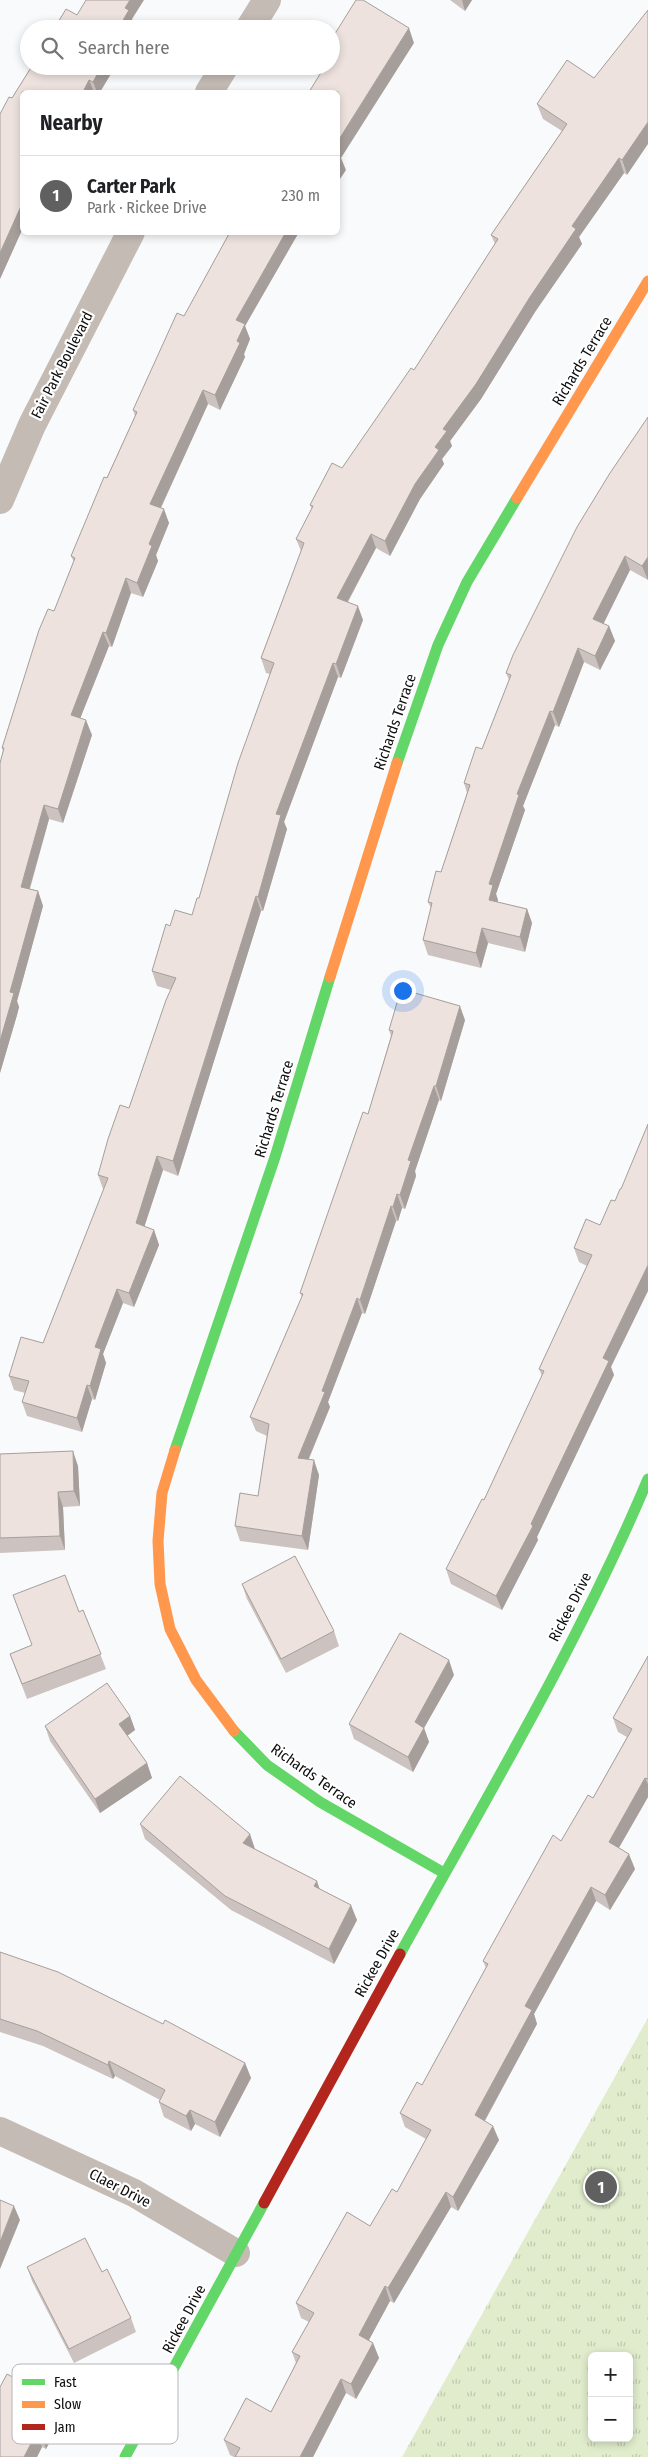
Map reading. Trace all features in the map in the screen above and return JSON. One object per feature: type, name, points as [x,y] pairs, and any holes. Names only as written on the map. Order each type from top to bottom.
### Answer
[{"type":"street","points":[[254,20],[266,0]]},
{"type":"street","points":[[210,90],[219,75]]},
{"type":"street","name":"Fair Park Boulevard","points":[[0,500],[32,425],[128,235]]},
{"type":"street","name":"Richards Terrace","points":[[444,1873],[320,1802],[268,1765],[230,1727],[196,1680],[170,1629],[159,1575],[158,1541],[162,1493],[180,1434],[275,1157],[387,792],[438,645],[467,582],[648,281]]},
{"type":"street","name":"Rickee Drive","points":[[177,2364],[552,1676],[630,1522],[648,1479]]},
{"type":"street","name":"Claer Drive","points":[[0,2131],[134,2193],[236,2253]]},
{"type":"street","name":"Rickee Drive","points":[[125,2457],[132,2444]]},
{"type":"green space","points":[[648,2018],[648,2457],[402,2457]]},
{"type":"building","points":[[86,0],[130,0],[125,8],[129,10],[123,20],[59,20],[66,9],[77,15]]},
{"type":"building","points":[[356,0],[363,0],[409,28],[340,138],[340,90],[310,90],[319,75],[340,75],[340,26]]},
{"type":"building","points":[[648,10],[648,122],[622,160],[619,158],[572,226],[576,229],[530,297],[476,384],[443,429],[447,431],[435,447],[439,450],[415,484],[385,541],[371,534],[337,598],[358,606],[336,664],[333,663],[276,814],[281,815],[258,897],[256,896],[173,1161],[157,1156],[136,1223],[154,1230],[129,1293],[117,1289],[95,1347],[101,1349],[90,1386],[87,1385],[77,1418],[22,1402],[29,1381],[9,1376],[21,1337],[43,1343],[108,1178],[98,1175],[108,1139],[120,1105],[129,1108],[166,1000],[176,978],[152,971],[166,924],[170,926],[175,910],[192,915],[197,898],[199,898],[238,763],[274,663],[261,658],[304,543],[296,539],[313,506],[310,505],[332,463],[342,468],[411,368],[414,370],[498,239],[491,235],[567,124],[537,104],[567,60],[594,78]]},
{"type":"building","points":[[26,75],[97,75],[93,82],[89,80],[84,90],[20,90],[20,208],[0,253],[0,114],[9,97],[12,98]]},
{"type":"building","points":[[228,235],[284,235],[236,320],[245,324],[237,341],[240,343],[215,395],[203,390],[150,504],[164,509],[149,544],[152,546],[137,583],[126,578],[106,633],[103,632],[71,715],[86,720],[58,809],[44,805],[21,887],[38,891],[10,992],[14,993],[0,1041],[0,763],[4,748],[2,748],[39,630],[48,609],[54,611],[75,558],[71,556],[104,477],[107,478],[137,412],[133,410],[177,313],[184,316]]},
{"type":"building","points":[[648,417],[648,557],[642,566],[625,556],[593,619],[609,626],[595,656],[578,648],[553,712],[550,711],[517,794],[519,795],[489,884],[493,885],[489,900],[527,909],[520,937],[482,928],[476,953],[423,940],[432,903],[428,902],[436,871],[441,872],[470,785],[464,783],[476,747],[482,749],[511,675],[506,673],[513,655],[577,527],[610,473]]},
{"type":"building","points":[[401,989],[460,1006],[436,1086],[434,1086],[408,1160],[411,1161],[400,1195],[397,1194],[393,1207],[391,1206],[360,1300],[357,1298],[322,1391],[325,1392],[298,1458],[314,1460],[302,1536],[235,1526],[240,1493],[258,1496],[269,1424],[250,1417],[303,1294],[300,1293],[363,1112],[368,1114],[393,1031],[389,1030]]},
{"type":"building","points":[[648,1124],[648,1265],[603,1358],[609,1361],[531,1524],[533,1526],[496,1596],[446,1569],[482,1499],[484,1500],[544,1371],[539,1369],[592,1255],[574,1248],[586,1219],[600,1225],[611,1200],[615,1201],[621,1189]]},
{"type":"building","points":[[73,1451],[74,1491],[58,1492],[60,1536],[0,1538],[0,1454]]},
{"type":"building","points":[[295,1556],[334,1631],[281,1659],[242,1584]]},
{"type":"building","points":[[65,1575],[79,1612],[83,1610],[101,1654],[22,1684],[10,1654],[32,1645],[13,1595]]},
{"type":"building","points":[[400,1633],[449,1660],[415,1722],[424,1728],[408,1757],[349,1724]]},
{"type":"building","points":[[648,1656],[648,1779],[645,1778],[609,1842],[629,1854],[605,1895],[591,1887],[525,2006],[532,2010],[475,2115],[493,2126],[453,2197],[446,2192],[388,2288],[385,2286],[359,2335],[373,2343],[351,2384],[341,2379],[300,2457],[235,2457],[240,2448],[224,2440],[246,2398],[271,2412],[300,2356],[292,2352],[314,2313],[296,2303],[347,2212],[370,2226],[392,2189],[397,2192],[431,2130],[400,2113],[417,2082],[422,2085],[488,1964],[483,1961],[553,1835],[561,1841],[588,1795],[593,1798],[632,1729],[613,1718]]},
{"type":"building","points":[[107,1683],[130,1716],[119,1724],[147,1763],[95,1799],[45,1726]]},
{"type":"building","points":[[180,1776],[250,1834],[243,1843],[317,1881],[314,1886],[351,1905],[329,1949],[225,1896],[140,1824]]},
{"type":"building","points":[[0,1952],[58,1972],[163,2024],[165,2020],[245,2063],[215,2122],[190,2110],[186,2116],[159,2102],[165,2090],[109,2061],[108,2065],[37,2031],[0,2019]]},
{"type":"building","points":[[0,2200],[14,2206],[0,2242]]},
{"type":"building","points":[[85,2238],[102,2272],[107,2269],[131,2318],[69,2349],[27,2267]]},
{"type":"building","points":[[7,2374],[12,2377],[12,2444],[31,2444],[24,2457],[0,2457],[0,2387]]},
{"type":"traffic: fast","points":[[397,763],[438,645],[467,582],[517,498]]},
{"type":"traffic: fast","points":[[175,1450],[275,1157],[330,977]]},
{"type":"traffic: fast","points":[[400,1954],[562,1660],[621,1540],[648,1479]]},
{"type":"traffic: fast","points":[[234,1731],[267,1765],[320,1802],[444,1873]]},
{"type":"traffic: fast","points":[[176,2364],[264,2203]]},
{"type":"traffic: fast","points":[[125,2457],[132,2444]]},
{"type":"traffic: slow","points":[[517,498],[648,281]]},
{"type":"traffic: slow","points":[[330,977],[397,763]]},
{"type":"traffic: slow","points":[[175,1450],[162,1493],[158,1541],[160,1584],[170,1629],[196,1680],[234,1731]]},
{"type":"traffic: jam","points":[[264,2203],[400,1954]]},
{"type":"place","name":"Carter Park","points":[[601,2187]]}]
